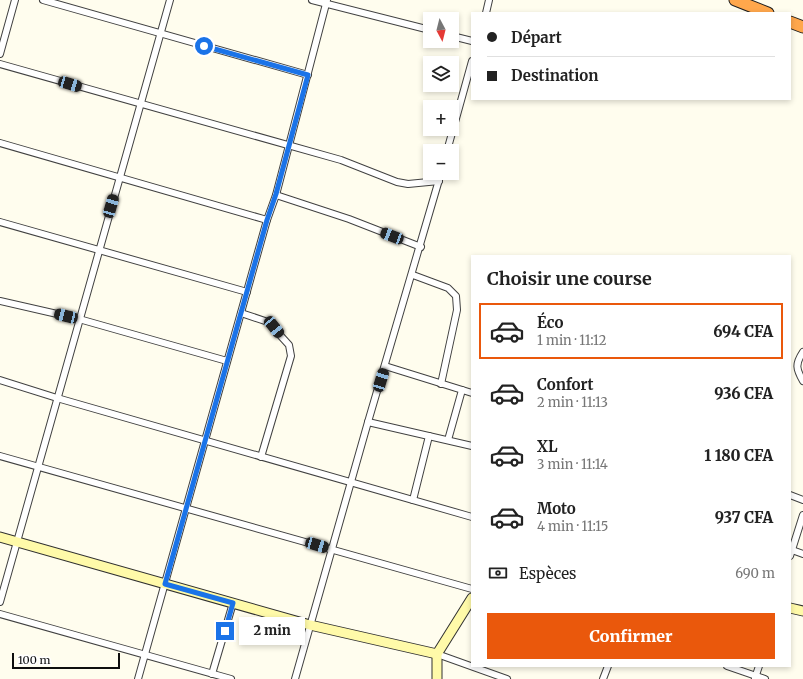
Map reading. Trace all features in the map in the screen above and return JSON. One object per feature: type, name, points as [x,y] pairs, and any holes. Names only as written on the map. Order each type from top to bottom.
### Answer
[{"type":"highway","points":[[735,0],[765,12]]},
{"type":"highway","points":[[791,22],[803,27]]},
{"type":"street","points":[[0,54],[15,0]]},
{"type":"street","points":[[43,0],[308,75]]},
{"type":"street","points":[[0,602],[170,0]]},
{"type":"street","points":[[312,0],[327,2],[423,28]]},
{"type":"street","points":[[486,12],[489,0]]},
{"type":"street","points":[[138,679],[267,220],[276,194],[327,2]]},
{"type":"street","points":[[459,38],[471,41]]},
{"type":"street","points":[[0,64],[341,160],[403,183],[418,184],[439,181],[421,247],[368,422],[295,679]]},
{"type":"street","points":[[449,144],[471,65]]},
{"type":"street","points":[[0,143],[267,220]]},
{"type":"street","points":[[276,194],[348,219],[421,247]]},
{"type":"street","points":[[0,222],[247,292]]},
{"type":"street","points":[[412,275],[448,288],[456,296],[458,310],[440,384]]},
{"type":"street","points":[[0,301],[80,320],[227,361]]},
{"type":"street","points":[[241,313],[268,322],[290,348],[291,356],[261,457]]},
{"type":"street","points":[[803,352],[796,365],[797,371],[803,381]]},
{"type":"street","points":[[385,366],[471,393]]},
{"type":"street","points":[[0,380],[205,441],[471,517]]},
{"type":"street","points":[[448,440],[462,390]]},
{"type":"street","points":[[368,422],[471,446]]},
{"type":"street","points":[[413,500],[429,436]]},
{"type":"street","points":[[0,456],[471,589]]},
{"type":"street","points":[[791,495],[803,500]]},
{"type":"street","points":[[791,553],[803,515]]},
{"type":"street","points":[[0,537],[310,625],[437,654],[471,666]]},
{"type":"street","points":[[792,550],[803,554]]},
{"type":"street","points":[[436,679],[437,654],[471,600]]},
{"type":"street","points":[[212,674],[233,603]]},
{"type":"street","points":[[791,608],[803,611]]},
{"type":"street","points":[[0,614],[231,679]]},
{"type":"street","points":[[473,667],[507,679]]},
{"type":"street","points":[[603,679],[608,667]]},
{"type":"street","points":[[730,667],[755,677],[765,679]]},
{"type":"street","points":[[755,677],[759,667]]},
{"type":"route","points":[[204,46],[308,75],[276,194],[267,220],[165,584],[233,603],[225,631]]}]
